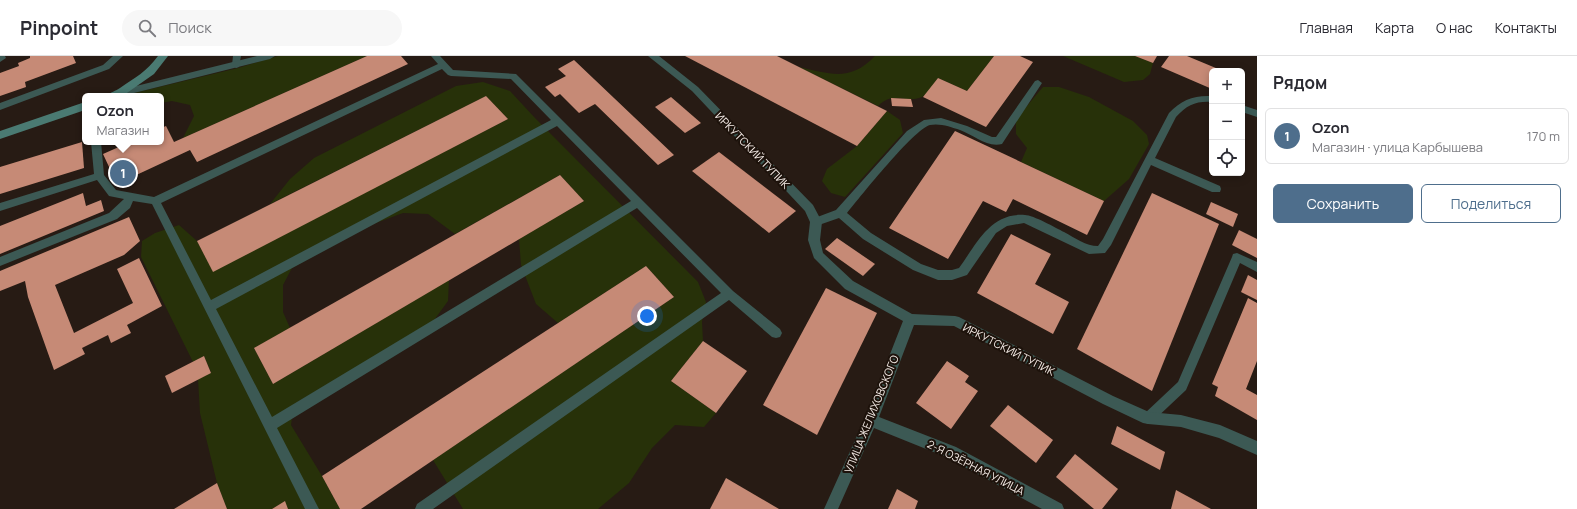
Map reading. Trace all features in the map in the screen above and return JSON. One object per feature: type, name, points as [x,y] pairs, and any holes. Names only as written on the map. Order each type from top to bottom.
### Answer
[{"type":"main road","points":[[118,93],[151,72],[163,56]]},
{"type":"main road","points":[[0,135],[82,107]]},
{"type":"street","points":[[120,93],[237,61],[270,56]]},
{"type":"street","name":"ИРКУТСКИЙ ТУПИК","points":[[653,56],[695,89],[809,208],[816,222],[814,240],[818,255],[849,285],[910,319],[955,321],[1108,400],[1148,418],[1181,421],[1220,432],[1257,448]]},
{"type":"street","name":"УЛИЦА ЖЕЛИХОВСКОГО","points":[[831,509],[871,420],[910,319]]},
{"type":"street","name":"2-Я ОЗЁРНАЯ УЛИЦА","points":[[871,420],[951,452],[1057,509]]},
{"type":"lane","points":[[0,59],[2,58],[1,56]]},
{"type":"lane","points":[[0,107],[106,67],[119,56]]},
{"type":"lane","points":[[435,56],[451,73],[513,76],[729,294],[776,333]]},
{"type":"lane","points":[[96,145],[99,176],[113,193],[155,201],[444,65]]},
{"type":"lane","points":[[816,222],[840,214],[910,132],[927,122],[940,121],[964,128],[990,140],[999,141],[1038,83]]},
{"type":"lane","points":[[840,214],[873,240],[917,267],[938,275],[952,275],[963,272],[992,230],[1005,222],[1025,219],[1053,231],[1089,250],[1100,250],[1107,242],[1172,115],[1182,103],[1199,97],[1209,99]]},
{"type":"lane","points":[[1245,109],[1257,114]]},
{"type":"lane","points":[[209,307],[558,121]]},
{"type":"lane","points":[[1149,160],[1216,189]]},
{"type":"lane","points":[[0,207],[99,176]]},
{"type":"lane","points":[[0,262],[113,216],[126,205],[131,196]]},
{"type":"lane","points":[[155,201],[312,509]]},
{"type":"lane","points":[[270,425],[638,202]]},
{"type":"lane","points":[[1148,418],[1182,386],[1237,257],[1257,267]]},
{"type":"lane","points":[[422,509],[729,294]]},
{"type":"green space","points":[[278,56],[367,56],[183,138],[194,116],[190,105],[172,101],[164,102],[164,93],[134,93],[238,68]]},
{"type":"green space","points":[[875,56],[994,56],[967,91],[938,78],[929,91],[922,97],[916,99],[889,99],[878,106],[799,67],[821,72],[840,74],[848,73],[857,70]]},
{"type":"green space","points":[[1063,56],[1135,56],[1153,63],[1150,74],[1143,80],[1124,82]]},
{"type":"green space","points":[[483,82],[510,91],[698,282],[706,302],[702,322],[703,341],[671,381],[716,413],[704,427],[675,425],[652,448],[629,483],[598,509],[463,509],[433,460],[674,297],[646,266],[558,323],[536,304],[521,265],[519,239],[584,201],[560,175],[455,234],[428,214],[403,213],[368,226],[292,268],[283,285],[283,312],[290,328],[254,348],[273,384],[449,280],[448,301],[432,323],[294,404],[291,425],[340,509],[288,509],[284,502],[272,509],[227,509],[217,483],[200,413],[198,379],[211,372],[204,356],[193,362],[141,257],[142,241],[155,233],[179,225],[197,241],[213,271],[508,119],[486,96],[270,204],[290,179],[314,158],[456,86]]},
{"type":"green space","points":[[1043,87],[1059,87],[1089,97],[1133,121],[1147,135],[1149,144],[1129,179],[1104,201],[1021,162],[1027,148],[1016,134],[1016,119]]},
{"type":"green space","points":[[887,111],[900,120],[903,133],[845,197],[831,193],[822,181],[827,169],[857,146]]},
{"type":"building","points":[[30,56],[73,56],[76,63],[25,82],[26,87],[0,96],[0,73],[19,66],[18,63],[30,58]]},
{"type":"building","points":[[367,56],[401,56],[408,64],[197,162],[190,150],[117,184],[103,154],[123,145],[164,145],[164,127],[166,126],[174,142]]},
{"type":"building","points":[[685,56],[777,56],[887,111],[857,146]]},
{"type":"building","points":[[994,56],[1020,56],[1033,62],[986,127],[923,97],[938,78],[967,91]]},
{"type":"building","points":[[1135,56],[1157,56],[1153,63]]},
{"type":"building","points":[[1169,56],[1187,56],[1216,68],[1209,68],[1209,88],[1161,67]]},
{"type":"building","points":[[574,60],[674,155],[658,165],[595,104],[579,113],[560,94],[555,97],[545,87],[566,76],[558,69]]},
{"type":"building","points":[[486,96],[508,119],[213,272],[197,241]]},
{"type":"building","points":[[671,97],[701,123],[685,133],[655,107]]},
{"type":"building","points":[[891,98],[911,99],[913,107],[892,106]]},
{"type":"building","points":[[955,131],[1104,201],[1087,235],[1013,199],[1006,212],[983,201],[948,259],[889,228]]},
{"type":"building","points":[[82,142],[84,168],[0,194],[0,167]]},
{"type":"building","points":[[719,152],[796,211],[769,233],[692,171]]},
{"type":"building","points":[[560,175],[584,201],[273,384],[254,348]]},
{"type":"building","points":[[83,193],[86,206],[101,200],[104,211],[0,254],[0,226]]},
{"type":"building","points":[[1152,193],[1219,224],[1152,391],[1077,349]]},
{"type":"building","points":[[1211,202],[1238,214],[1233,227],[1206,214]]},
{"type":"building","points":[[129,217],[140,241],[124,255],[55,285],[74,333],[133,303],[117,269],[139,258],[162,306],[127,325],[131,333],[111,343],[108,335],[82,348],[85,354],[54,370],[28,297],[25,281],[0,291],[0,271]]},
{"type":"building","points":[[1239,230],[1257,239],[1257,258],[1232,245]]},
{"type":"building","points":[[1011,234],[1051,254],[1035,284],[1069,302],[1053,334],[977,293]]},
{"type":"building","points":[[837,238],[875,264],[863,276],[825,249]]},
{"type":"building","points":[[646,266],[674,297],[361,509],[340,509],[322,476]]},
{"type":"building","points":[[1248,275],[1257,280],[1257,300],[1241,292]]},
{"type":"building","points":[[826,288],[877,313],[817,435],[763,405]]},
{"type":"building","points":[[1248,298],[1257,303],[1257,361],[1246,389],[1257,395],[1257,420],[1215,396],[1218,387],[1212,384]]},
{"type":"building","points":[[703,341],[747,371],[716,413],[671,381]]},
{"type":"building","points":[[204,356],[211,373],[172,393],[165,376]]},
{"type":"building","points":[[947,361],[969,376],[965,382],[978,391],[951,429],[916,403]]},
{"type":"building","points":[[1008,405],[1053,440],[1036,463],[990,426]]},
{"type":"building","points":[[1117,426],[1165,452],[1160,470],[1111,444]]},
{"type":"building","points":[[1075,454],[1118,489],[1102,509],[1094,509],[1056,477]]},
{"type":"building","points":[[726,478],[779,509],[710,509]]},
{"type":"building","points":[[217,483],[227,509],[174,509]]},
{"type":"building","points":[[897,489],[918,501],[915,509],[888,509]]},
{"type":"building","points":[[1176,490],[1211,509],[1171,509]]},
{"type":"building","points":[[285,501],[288,509],[272,509]]},
{"type":"place","name":"Ozon","points":[[123,173]]}]
